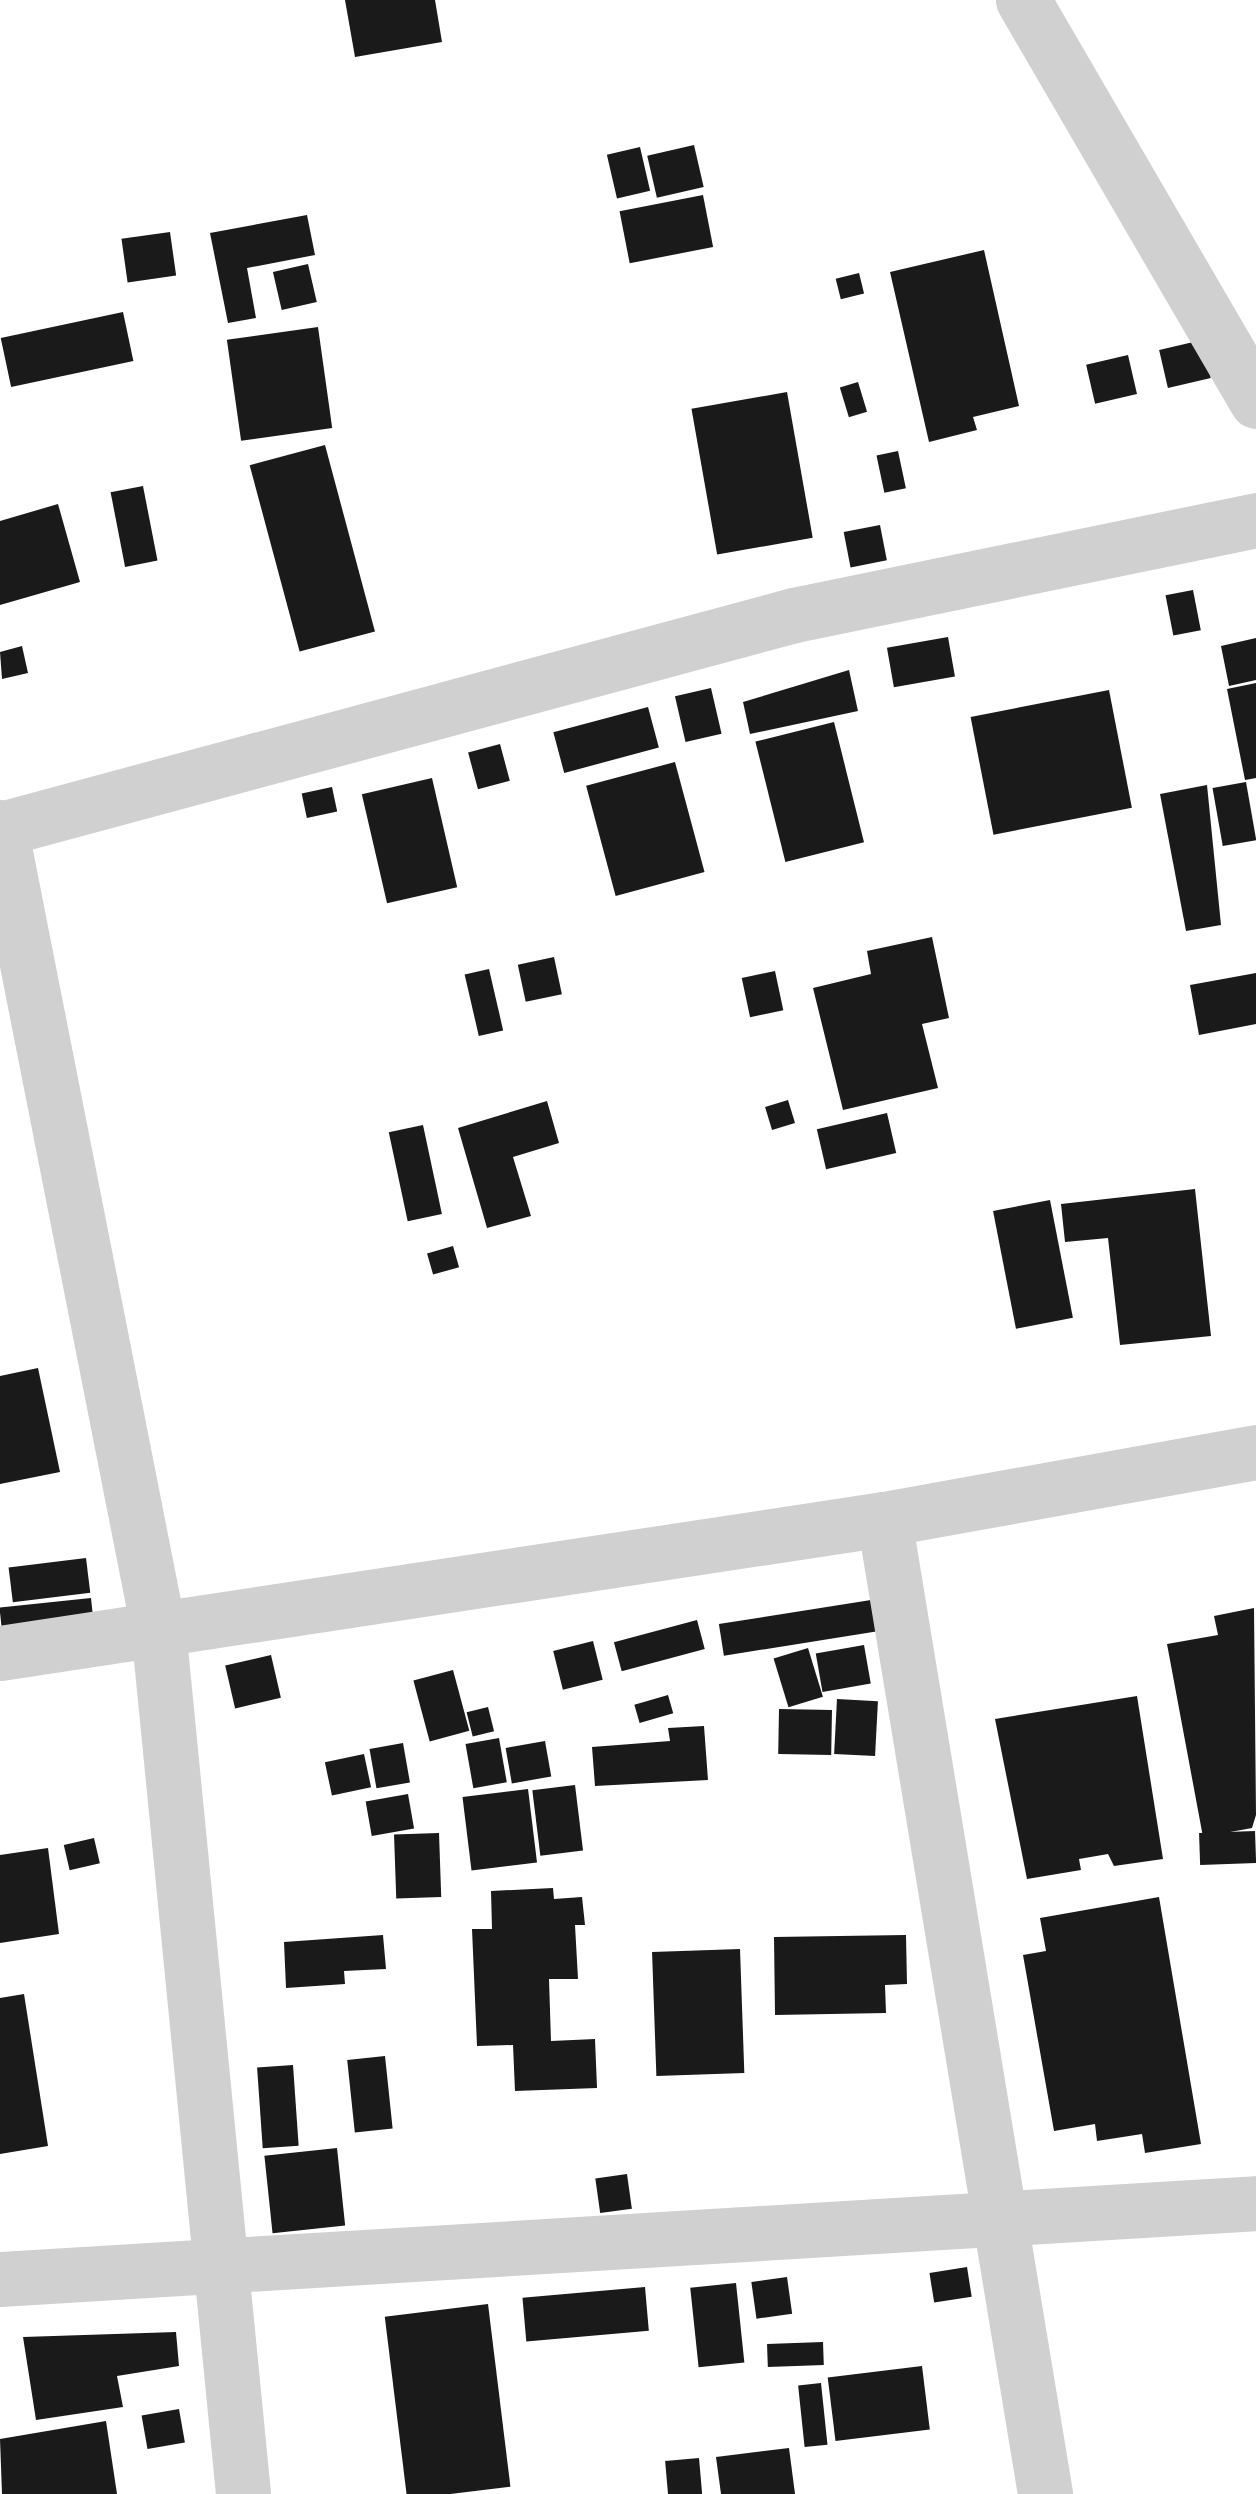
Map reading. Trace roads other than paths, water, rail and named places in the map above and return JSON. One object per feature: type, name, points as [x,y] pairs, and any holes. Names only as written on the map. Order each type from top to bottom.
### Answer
[{"type":"street","points":[[1022,0],[1256,401]]},
{"type":"street","points":[[242,2494],[158,1628],[0,828],[794,615],[1256,520]]},
{"type":"street","points":[[0,1653],[884,1519],[1256,1452]]},
{"type":"street","points":[[884,1519],[1006,2218],[1045,2494]]},
{"type":"street","points":[[0,2279],[1256,2203]]}]
